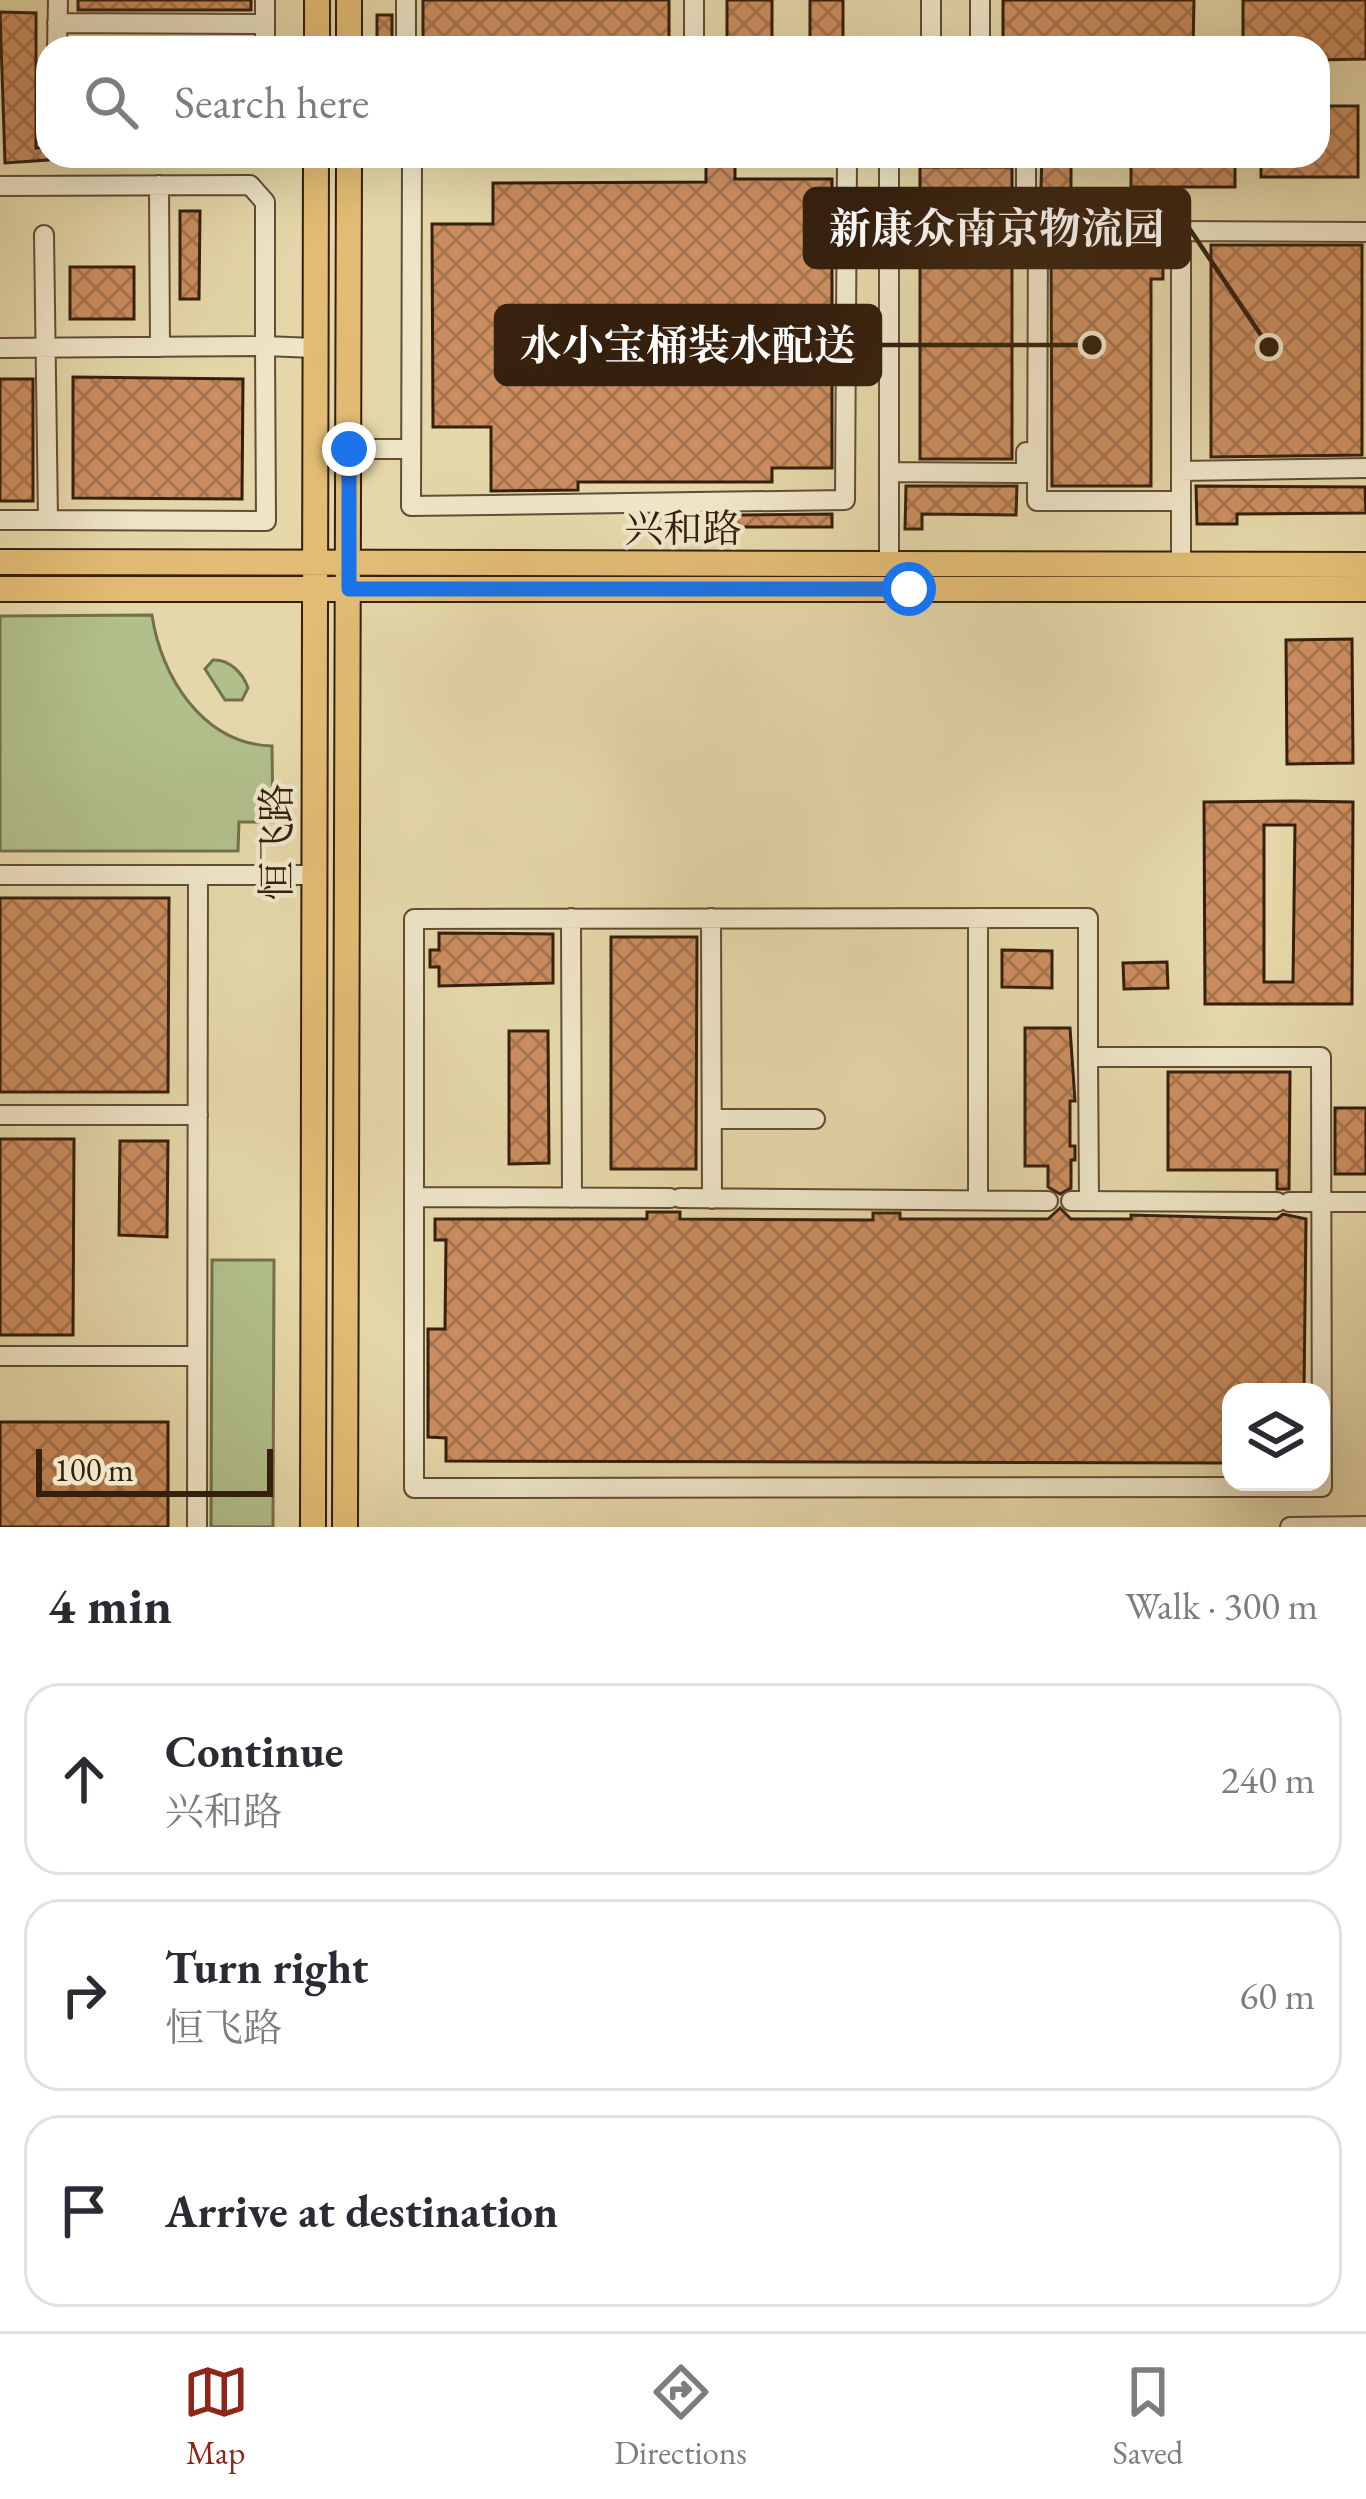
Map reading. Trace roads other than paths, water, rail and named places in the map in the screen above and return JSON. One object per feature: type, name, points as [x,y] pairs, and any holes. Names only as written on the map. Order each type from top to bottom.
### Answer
[{"type":"main road","points":[[317,0],[317,36]]},
{"type":"main road","points":[[349,0],[349,36]]},
{"type":"main road","name":"恒飞路","points":[[313,1527],[316,168]]},
{"type":"main road","name":"恒飞路","points":[[345,1527],[349,168]]},
{"type":"main road","name":"兴和路","points":[[0,562],[312,576]]},
{"type":"main road","name":"兴和路","points":[[349,576],[889,564],[1366,565]]},
{"type":"main road","name":"兴和路","points":[[0,589],[312,576],[1366,589]]},
{"type":"street","points":[[57,36],[58,0]]},
{"type":"street","points":[[266,0],[266,36]]},
{"type":"street","points":[[406,0],[406,36]]},
{"type":"street","points":[[694,0],[694,36]]},
{"type":"street","points":[[931,0],[931,36]]},
{"type":"street","points":[[980,0],[980,36]]},
{"type":"street","points":[[57,23],[266,24]]},
{"type":"street","points":[[412,168],[411,506],[845,500],[847,168]]},
{"type":"street","points":[[889,168],[889,564]]},
{"type":"street","points":[[889,472],[1026,473],[1026,168]]},
{"type":"street","points":[[159,185],[160,347]]},
{"type":"street","points":[[0,186],[250,185],[265,202],[266,520],[0,520]]},
{"type":"street","points":[[1181,501],[1037,501],[1038,231],[1366,232]]},
{"type":"street","points":[[1181,231],[1181,565]]},
{"type":"street","points":[[44,235],[47,520]]},
{"type":"street","points":[[0,348],[314,348]]},
{"type":"street","points":[[349,449],[411,449]]},
{"type":"street","points":[[1181,471],[1366,468]]},
{"type":"street","points":[[0,875],[312,874]]},
{"type":"street","points":[[197,1527],[198,875]]},
{"type":"street","points":[[571,918],[572,1198]]},
{"type":"street","points":[[711,918],[712,1199]]},
{"type":"street","points":[[978,918],[978,1200]]},
{"type":"street","points":[[1088,1057],[1322,1057],[1322,1202],[1322,1487],[414,1488],[414,919],[1088,918],[1088,1057],[1080,1202],[1283,1202],[1322,1202],[1366,1202]]},
{"type":"street","points":[[0,1115],[198,1115]]},
{"type":"street","points":[[712,1119],[814,1119]]},
{"type":"street","points":[[414,1197],[1048,1201]]},
{"type":"street","points":[[0,1356],[197,1355]]},
{"type":"street","points":[[1290,1527],[1366,1526]]},
{"type":"place","name":"水小宝桶装水配送","points":[[1092,345]]},
{"type":"place","name":"新康众南京物流园","points":[[1269,347]]}]
